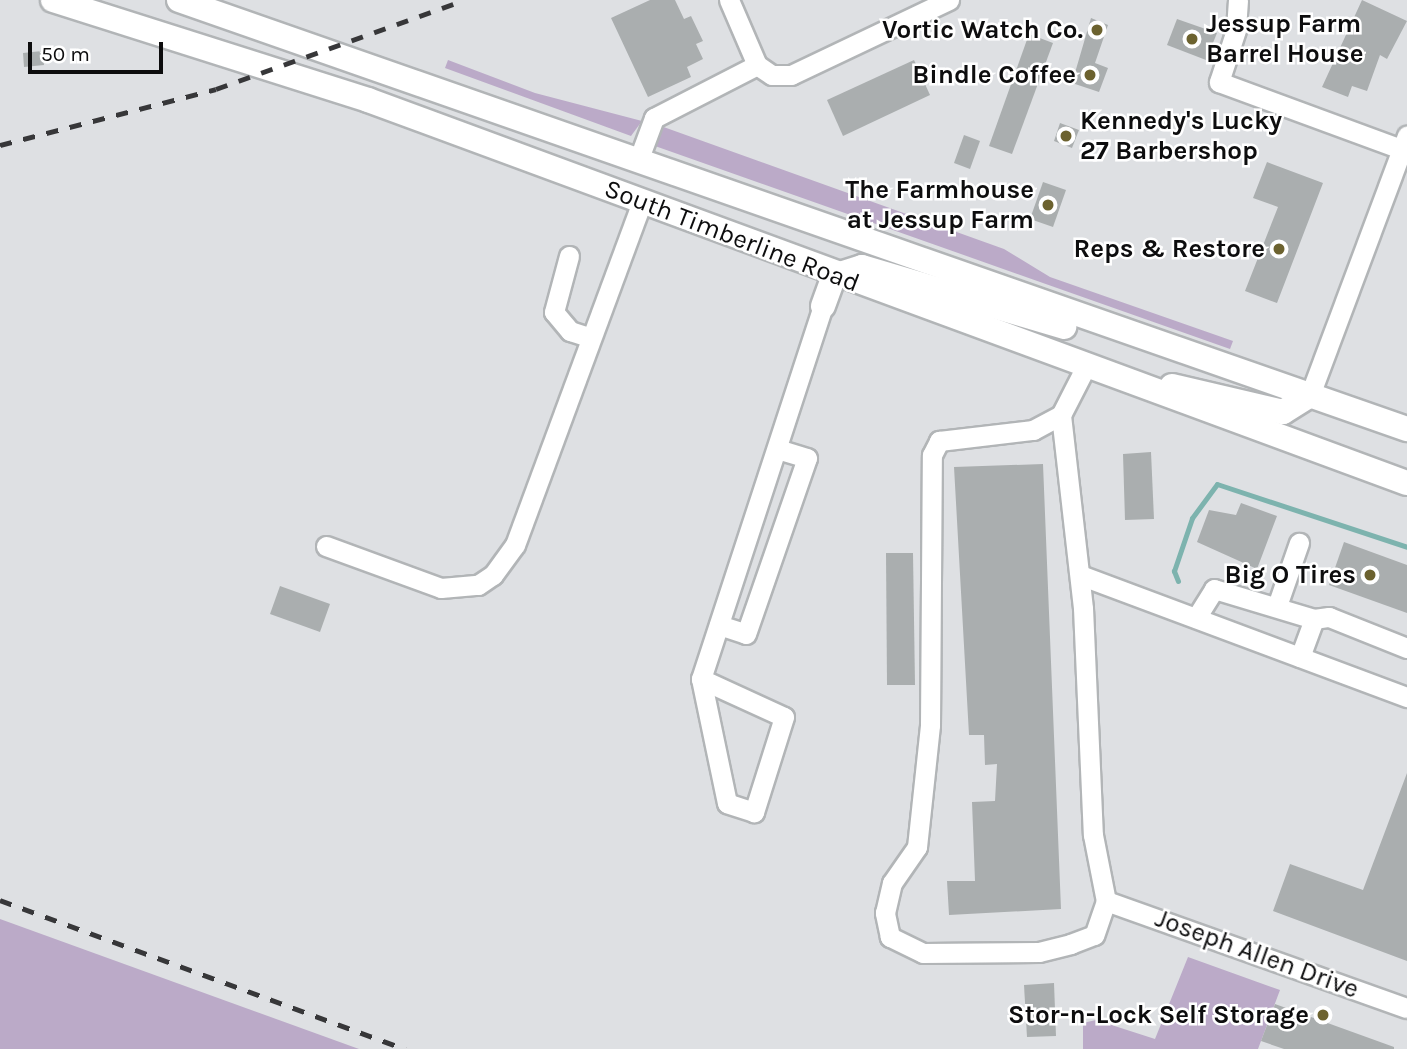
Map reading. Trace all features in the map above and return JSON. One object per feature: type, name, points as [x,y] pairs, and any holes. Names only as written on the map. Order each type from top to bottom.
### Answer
[{"type":"main road","name":"South Timberline Road","points":[[53,0],[278,68],[834,276],[1407,483]]},
{"type":"main road","name":"South Timberline Road","points":[[179,0],[1127,335],[1407,429]]},
{"type":"main road","points":[[823,306],[834,276],[862,267],[1051,325],[1127,335]]},
{"type":"main road","points":[[1076,364],[1283,412],[1310,395]]},
{"type":"street","points":[[729,0],[757,65],[772,75],[792,75],[949,0]]},
{"type":"street","points":[[1238,0],[1236,30],[1219,82],[1405,145],[1310,395]]},
{"type":"street","points":[[638,162],[654,118],[757,65]]},
{"type":"street","points":[[326,546],[441,588],[478,586],[493,576],[515,545],[642,202]]},
{"type":"street","points":[[569,256],[554,313],[570,331],[591,338]]},
{"type":"street","points":[[701,679],[784,717],[754,812],[727,803],[701,679],[780,450],[823,306]]},
{"type":"street","points":[[1061,415],[1033,429],[939,441],[932,455],[930,725],[917,847],[892,883],[885,913],[890,937],[923,953],[1038,952],[1094,935],[1106,901],[1093,835],[1080,575],[1061,415],[1076,364]]},
{"type":"street","points":[[719,625],[746,634],[807,458],[780,450]]},
{"type":"street","points":[[1278,606],[1299,543]]},
{"type":"street","points":[[1080,575],[1300,657],[1405,690]]},
{"type":"street","points":[[1196,618],[1214,589],[1278,606],[1314,619],[1329,617],[1407,648]]},
{"type":"street","points":[[1300,657],[1314,619]]},
{"type":"street","name":"Joseph Allen Drive","points":[[1106,901],[1407,1008]]},
{"type":"shaded area","points":[[448,60],[535,93],[642,121],[631,136],[445,68]]},
{"type":"shaded area","points":[[658,125],[1004,249],[1050,277],[1233,341],[1230,349],[655,146]]},
{"type":"shaded area","points":[[0,919],[359,1049],[0,1049]]},
{"type":"shaded area","points":[[1188,957],[1280,990],[1258,1049],[1083,1049],[1083,1023],[1096,1020],[1155,1039]]},
{"type":"building","points":[[650,0],[675,0],[684,19],[691,16],[703,41],[696,44],[703,59],[687,67],[691,77],[648,97],[611,18]]},
{"type":"building","points":[[1362,0],[1407,21],[1387,59],[1380,55],[1367,91],[1352,86],[1348,97],[1322,87]]},
{"type":"building","points":[[1091,18],[1108,25],[1095,63],[1108,68],[1099,92],[1072,83]]},
{"type":"building","name":"Jessup Farm Barrel House","points":[[1177,19],[1217,33],[1206,60],[1167,45]]},
{"type":"building","points":[[1029,34],[1053,43],[1012,154],[989,146]]},
{"type":"building","points":[[42,51],[44,65],[24,67],[23,53]]},
{"type":"building","points":[[914,60],[930,95],[843,136],[827,100]]},
{"type":"building","name":"Kennedy's Lucky 27 Barbershop","points":[[1060,123],[1079,130],[1072,148],[1054,141]]},
{"type":"building","points":[[964,135],[980,141],[970,169],[954,163]]},
{"type":"building","name":"Reps & Restore","points":[[1267,162],[1323,183],[1277,303],[1245,291],[1278,207],[1253,198]]},
{"type":"building","name":"The Farmhouse at Jessup Farm","points":[[1043,182],[1066,190],[1053,227],[1030,219]]},
{"type":"building","points":[[1151,452],[1154,519],[1125,520],[1123,454]]},
{"type":"building","points":[[1043,464],[1061,909],[949,915],[947,881],[975,881],[972,802],[995,801],[997,764],[985,765],[984,735],[969,735],[954,467]]},
{"type":"building","points":[[1241,503],[1277,516],[1257,569],[1197,542],[1209,510],[1236,515]]},
{"type":"building","name":"Big O Tires","points":[[1344,542],[1407,565],[1407,613],[1329,585]]},
{"type":"building","points":[[886,553],[913,553],[915,685],[887,685]]},
{"type":"building","points":[[280,586],[330,604],[320,632],[270,614]]},
{"type":"building","points":[[1407,773],[1407,961],[1273,911],[1290,864],[1363,890]]},
{"type":"building","points":[[1054,983],[1056,1036],[1027,1037],[1024,985]]},
{"type":"building","points":[[1275,1004],[1394,1049],[1284,1049],[1261,1041]]},
{"type":"waterway","points":[[1178,581],[1174,571],[1192,518],[1217,484],[1407,547]]},
{"type":"railway","points":[[0,145],[216,89],[465,0]]},
{"type":"railway","points":[[0,900],[406,1049]]},
{"type":"place","name":"Vortic Watch Co.","points":[[1097,30]]},
{"type":"place","name":"Jessup Farm Barrel House","points":[[1192,39]]},
{"type":"place","name":"Bindle Coffee","points":[[1090,75]]},
{"type":"place","name":"Kennedy's Lucky 27 Barbershop","points":[[1066,136]]},
{"type":"place","name":"The Farmhouse at Jessup Farm","points":[[1048,205]]},
{"type":"place","name":"Reps & Restore","points":[[1279,249]]},
{"type":"place","name":"Big O Tires","points":[[1370,575]]},
{"type":"place","name":"Stor-n-Lock Self Storage","points":[[1323,1015]]}]
